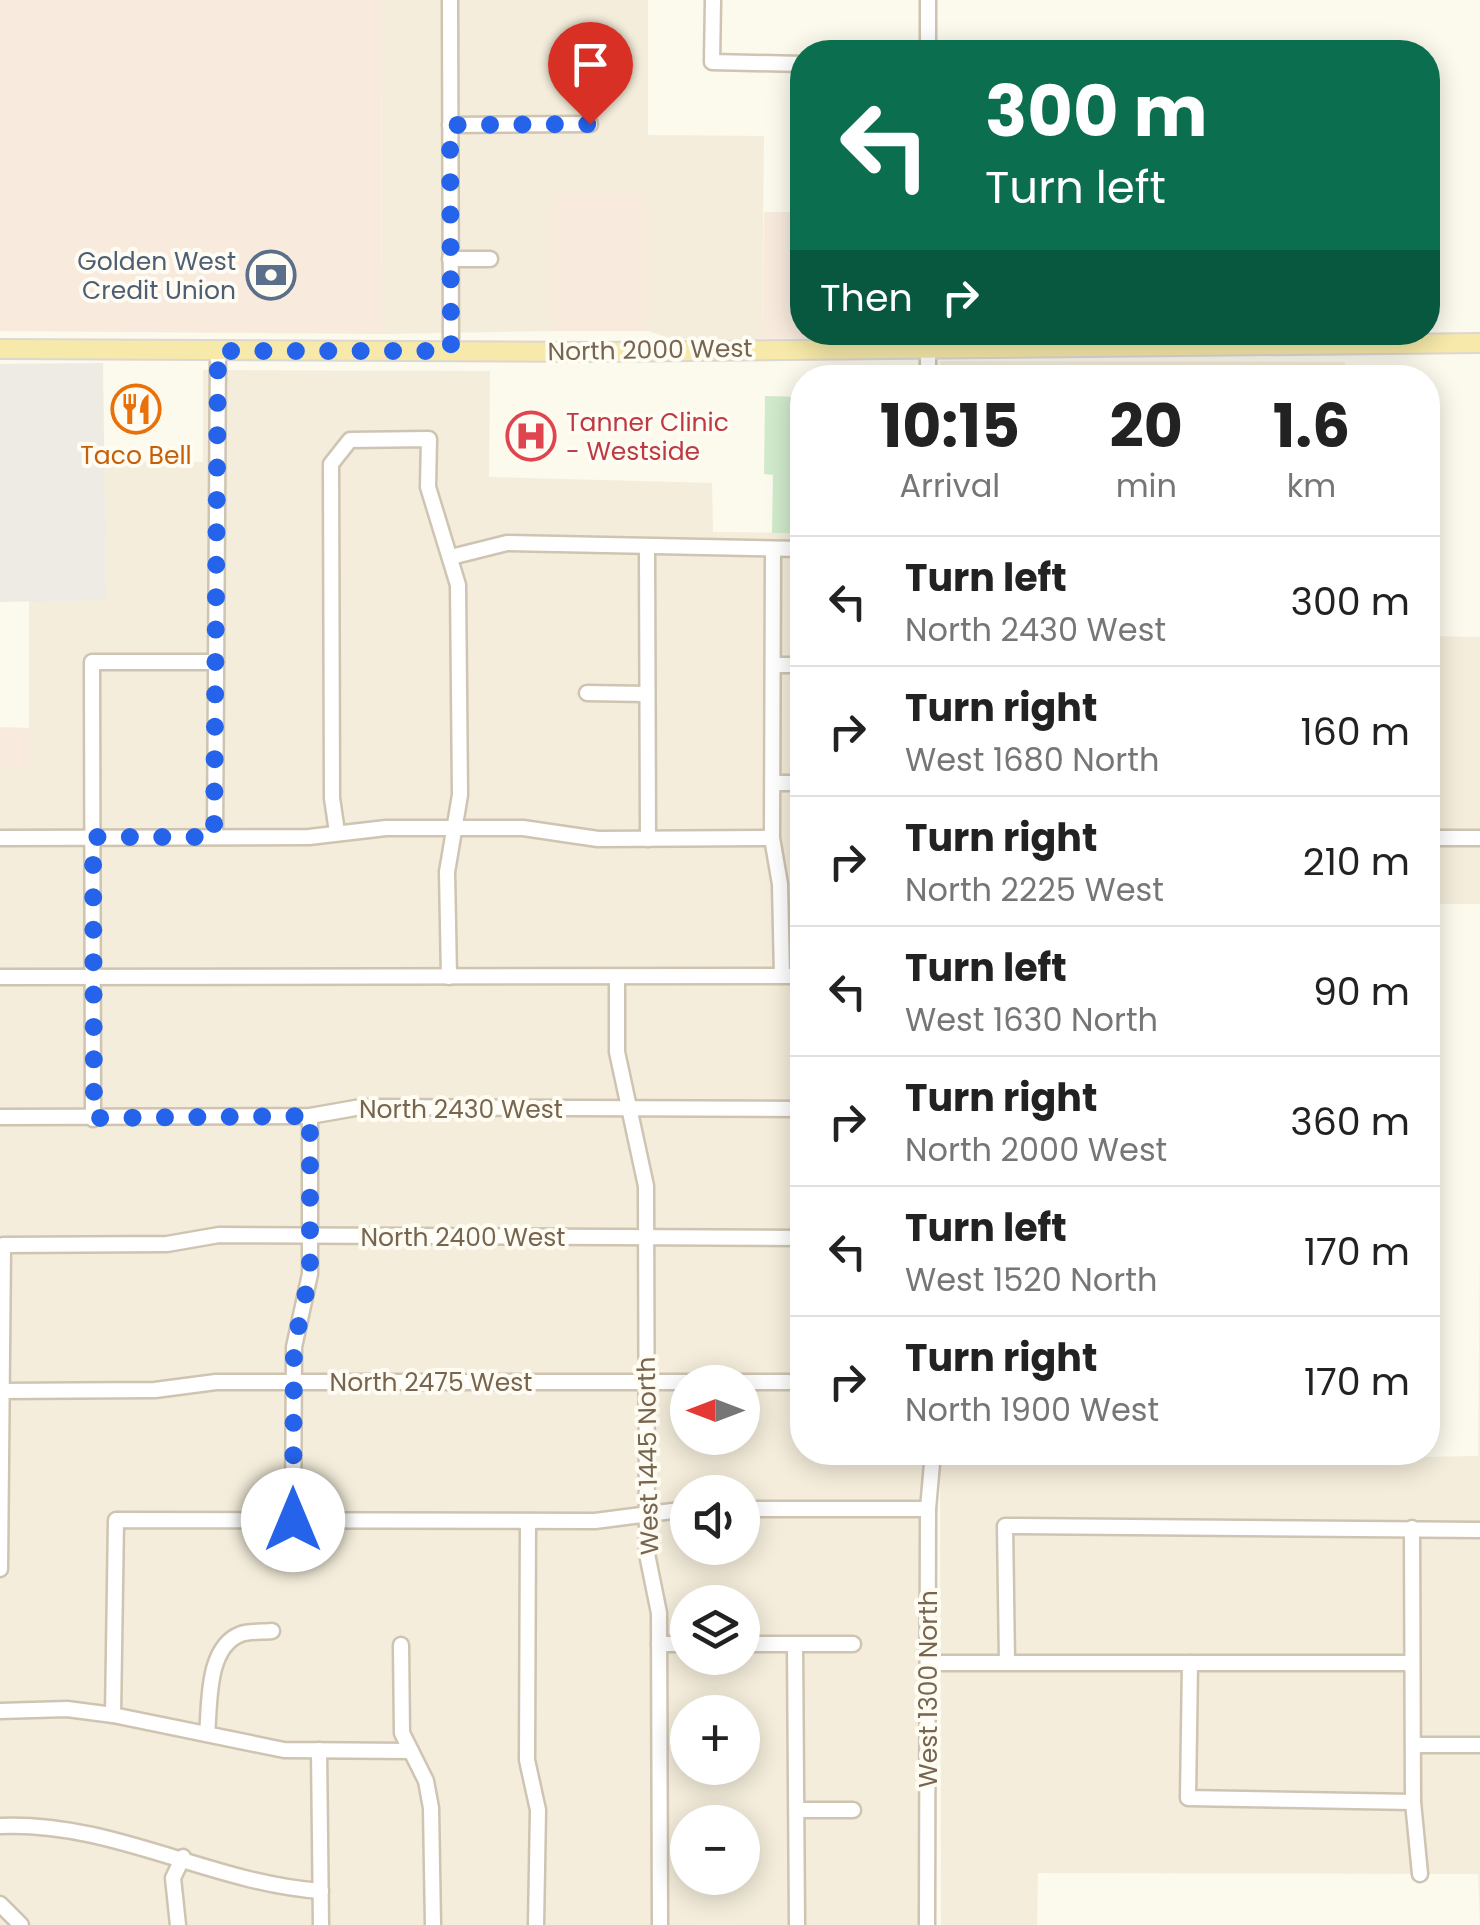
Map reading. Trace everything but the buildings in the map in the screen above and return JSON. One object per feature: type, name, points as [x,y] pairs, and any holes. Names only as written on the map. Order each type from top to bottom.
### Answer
[{"type":"main road","name":"North 2000 West","points":[[0,349],[451,351],[790,342]]},
{"type":"main road","name":"North 2000 West","points":[[1440,343],[1480,343]]},
{"type":"street","points":[[450,0],[451,351]]},
{"type":"street","points":[[713,0],[712,62],[790,64]]},
{"type":"street","points":[[928,0],[928,40]]},
{"type":"street","points":[[450,125],[590,124]]},
{"type":"street","points":[[450,258],[490,258]]},
{"type":"street","points":[[214,837],[218,351]]},
{"type":"street","points":[[337,832],[332,798],[331,464],[338,450],[350,440],[429,439],[428,487],[458,584],[460,795],[447,872],[449,977]]},
{"type":"street","points":[[451,557],[507,543],[790,550]]},
{"type":"street","points":[[647,549],[648,839]]},
{"type":"street","points":[[773,549],[772,838],[780,884],[782,976]]},
{"type":"street","points":[[94,1118],[92,662],[216,662]]},
{"type":"street","points":[[772,666],[790,665]]},
{"type":"street","points":[[587,693],[647,694]]},
{"type":"street","points":[[774,783],[790,783]]},
{"type":"street","points":[[0,838],[310,837],[337,832],[456,828],[522,828],[598,840],[772,838]]},
{"type":"street","points":[[1440,838],[1480,838]]},
{"type":"street","name":"West 1445 North","points":[[616,976],[618,1052],[643,1163],[647,1554],[658,1613],[659,1644],[660,1925]]},
{"type":"street","points":[[0,977],[790,976]]},
{"type":"street","name":"North 2430 West","points":[[0,1116],[310,1116],[361,1107],[790,1108]]},
{"type":"street","points":[[293,1520],[294,1347],[310,1274],[310,1116]]},
{"type":"street","name":"North 2400 West","points":[[1,1391],[4,1245],[167,1244],[220,1235],[790,1238]]},
{"type":"street","name":"North 2475 West","points":[[1,1391],[155,1390],[216,1382],[790,1382]]},
{"type":"street","points":[[0,1569],[1,1391]]},
{"type":"street","name":"West 1300 North","points":[[927,1925],[928,1509],[933,1465]]},
{"type":"street","points":[[760,1509],[928,1509]]},
{"type":"street","points":[[113,1715],[116,1520],[528,1521],[670,1512]]},
{"type":"street","points":[[528,1521],[526,1760],[538,1810],[536,1925]]},
{"type":"street","points":[[1007,1662],[1005,1526],[1480,1530]]},
{"type":"street","points":[[1412,1528],[1413,1802],[1420,1874]]},
{"type":"street","points":[[207,1734],[214,1669],[222,1648],[240,1634],[272,1631]]},
{"type":"street","points":[[402,1644],[402,1733],[426,1780],[431,1808],[433,1925]]},
{"type":"street","points":[[659,1644],[670,1644]]},
{"type":"street","points":[[760,1644],[853,1644]]},
{"type":"street","points":[[796,1644],[797,1925]]},
{"type":"street","points":[[928,1663],[1412,1663]]},
{"type":"street","points":[[1190,1664],[1188,1798],[1413,1802]]},
{"type":"street","points":[[0,1711],[67,1710],[113,1715],[284,1750],[411,1751]]},
{"type":"street","points":[[1414,1745],[1480,1745]]},
{"type":"street","points":[[319,1750],[321,1925]]},
{"type":"street","points":[[796,1810],[853,1810]]},
{"type":"street","points":[[0,1826],[90,1832],[261,1882],[321,1891]]},
{"type":"street","points":[[178,1925],[172,1878],[183,1857]]},
{"type":"street","points":[[0,1906],[22,1925]]},
{"type":"shaded area","points":[[0,0],[381,0],[382,334],[0,331]]},
{"type":"shaded area","points":[[381,0],[648,0],[648,135],[764,136],[762,339],[672,339],[648,331],[648,194],[552,194],[552,331],[382,334]]},
{"type":"shaded area","points":[[552,193],[648,193],[648,331],[552,331]]},
{"type":"shaded area","points":[[764,212],[790,212],[790,339],[762,339]]},
{"type":"shaded area","points":[[940,361],[1345,362],[1345,365],[940,365]]},
{"type":"shaded area","points":[[103,363],[106,600],[0,602],[0,364]]},
{"type":"shaded area","points":[[203,370],[490,371],[489,477],[712,483],[713,532],[790,533],[790,1465],[922,1465],[921,1925],[0,1925],[0,767],[29,767],[29,601],[106,600],[104,461],[203,462]]},
{"type":"shaded area","points":[[1440,636],[1480,637],[1480,904],[1440,904]]},
{"type":"shaded area","points":[[0,727],[29,728],[29,767],[0,767]]},
{"type":"shaded area","points":[[1480,1251],[1480,1925],[1478,1874],[1038,1873],[1037,1925],[941,1925],[940,1465],[1440,1465],[1440,1457],[1478,1456]]},
{"type":"green space","points":[[765,396],[790,397],[790,533],[772,533],[773,475],[764,474]]},
{"type":"place","name":"Golden West Credit Union","points":[[271,275]]},
{"type":"place","name":"Taco Bell","points":[[136,409]]},
{"type":"place","name":"Tanner Clinic - Westside","points":[[531,436]]},
{"type":"route","points":[[293,1520],[294,1347],[310,1274],[310,1116],[94,1118],[93,837],[214,837],[218,351],[451,351],[450,125],[590,124]]}]
